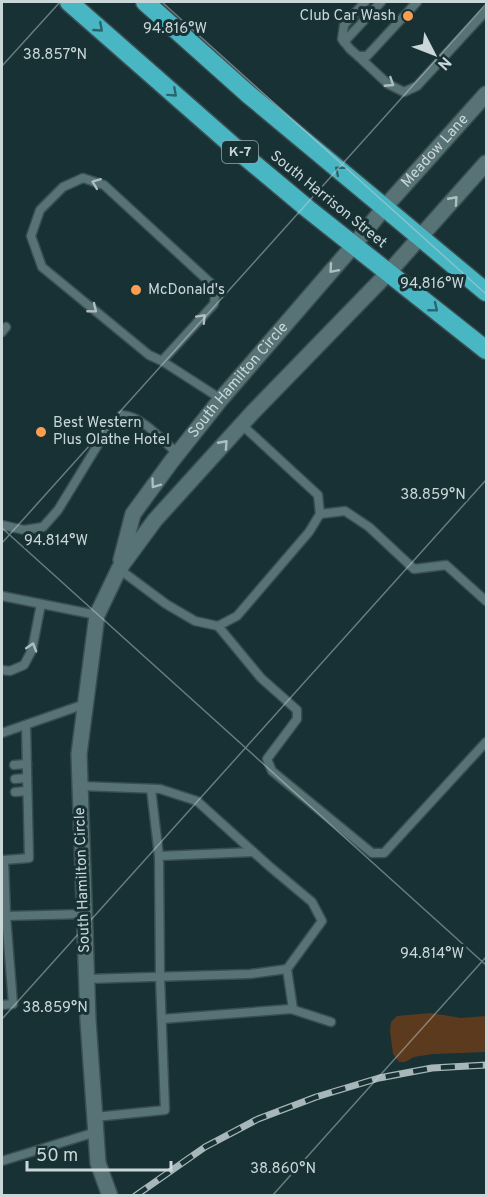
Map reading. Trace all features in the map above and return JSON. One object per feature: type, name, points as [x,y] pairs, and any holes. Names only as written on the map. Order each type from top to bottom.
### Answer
[{"type":"highway","name":"South Harrison Street","points":[[69,2],[241,153],[486,350]]},
{"type":"highway","name":"South Harrison Street","points":[[150,4],[248,94],[486,292]]},
{"type":"street","name":"Meadow Lane","points":[[384,208],[486,94]]},
{"type":"street","points":[[389,272],[486,163]]},
{"type":"street","name":"South Hamilton Circle","points":[[119,569],[133,514],[177,454],[384,208]]},
{"type":"street","name":"South Hamilton Circle","points":[[110,1196],[98,1163],[95,1125],[86,979],[79,754],[97,615],[119,569],[155,520],[242,425],[389,272]]},
{"type":"lane","points":[[365,2],[344,25],[342,39],[388,84],[404,92],[417,86],[486,11]]},
{"type":"lane","points":[[344,42],[381,2]]},
{"type":"lane","points":[[358,56],[367,56],[417,2]]},
{"type":"lane","points":[[162,361],[214,304],[216,288],[104,185],[83,178],[63,187],[40,210],[31,236],[42,267],[149,355],[221,399]]},
{"type":"lane","points":[[2,525],[24,530],[43,527],[58,510],[110,425],[122,414],[130,415],[143,423],[177,454]]},
{"type":"lane","points":[[218,626],[237,616],[309,532],[320,514],[318,495],[242,425]]},
{"type":"lane","points":[[320,514],[345,512],[369,527],[414,569],[446,565],[486,601]]},
{"type":"lane","points":[[119,569],[166,604],[195,621],[218,626],[261,678],[297,710],[297,719],[267,759],[273,771],[372,853],[384,853],[486,742]]},
{"type":"lane","points":[[2,596],[97,615]]},
{"type":"lane","points":[[2,670],[10,671],[24,665],[32,650],[41,604]]},
{"type":"lane","points":[[2,733],[85,704]]},
{"type":"lane","points":[[2,1005],[13,1004],[4,916],[3,860],[28,858],[26,725]]},
{"type":"lane","points":[[14,765],[27,764]]},
{"type":"lane","points":[[15,778],[27,778]]},
{"type":"lane","points":[[80,786],[160,789],[197,801],[312,902],[322,921],[287,969],[293,1009]]},
{"type":"lane","points":[[2,1161],[95,1125],[165,1110],[160,977],[159,856],[150,789]]},
{"type":"lane","points":[[15,792],[27,791]]},
{"type":"lane","points":[[16,805],[27,804]]},
{"type":"lane","points":[[17,818],[28,818]]},
{"type":"lane","points":[[17,832],[28,831]]},
{"type":"lane","points":[[159,856],[254,852]]},
{"type":"lane","points":[[4,916],[84,914]]},
{"type":"lane","points":[[86,979],[250,974],[287,969]]},
{"type":"lane","points":[[162,1019],[293,1009],[331,1022]]},
{"type":"shaded area","points":[[431,1013],[461,1018],[486,1016],[486,1052],[433,1054],[399,1062],[393,1054],[391,1022],[397,1016]]},
{"type":"railway","points":[[135,1196],[205,1147],[258,1119],[316,1097],[379,1078],[432,1068],[486,1065]]},
{"type":"place","name":"Club Car Wash","points":[[408,16]]},
{"type":"place","name":"McDonald's","points":[[136,290]]},
{"type":"place","name":"Best Western Plus Olathe Hotel","points":[[41,432]]}]
